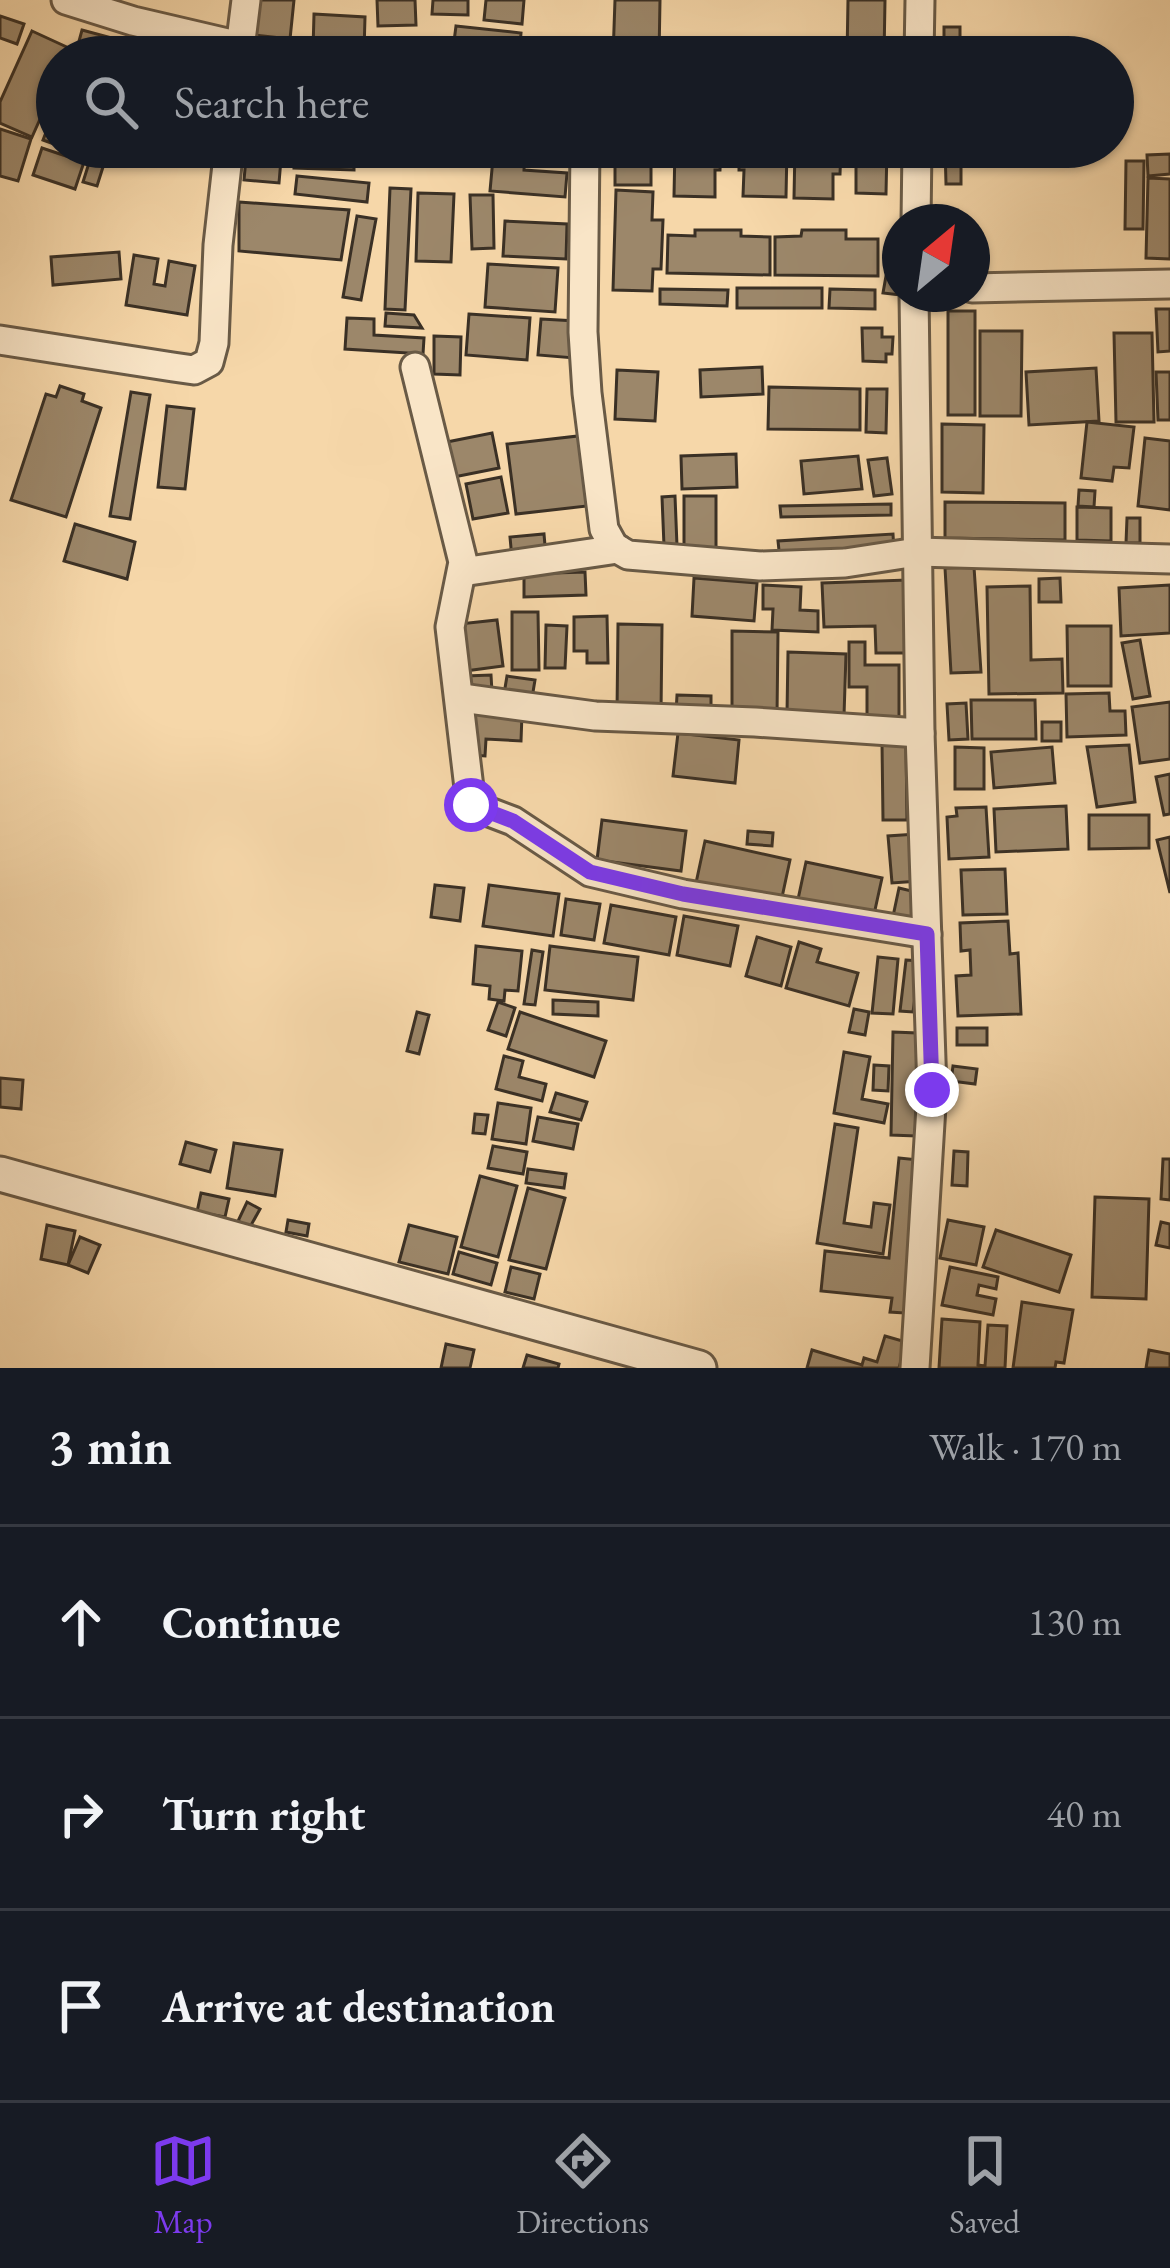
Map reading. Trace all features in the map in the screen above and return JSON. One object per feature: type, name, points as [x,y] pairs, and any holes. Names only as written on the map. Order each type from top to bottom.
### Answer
[{"type":"street","points":[[66,0],[187,36]]},
{"type":"street","points":[[242,36],[246,0]]},
{"type":"street","points":[[919,36],[920,0]]},
{"type":"street","points":[[0,340],[173,368],[194,370],[209,362],[227,168]]},
{"type":"street","points":[[585,168],[587,393],[604,530],[614,547],[628,555],[760,566],[917,552],[1170,559]]},
{"type":"street","points":[[916,204],[917,168]]},
{"type":"street","points":[[990,288],[1170,284]]},
{"type":"street","points":[[914,312],[920,734],[932,1090],[915,1368]]},
{"type":"street","points":[[415,367],[464,562],[450,627],[471,805],[513,821],[590,872],[683,894],[927,934]]},
{"type":"street","points":[[462,572],[618,549]]},
{"type":"street","points":[[469,699],[595,716],[920,734]]},
{"type":"street","points":[[0,1174],[699,1368]]},
{"type":"building","points":[[258,0],[294,0],[290,36],[254,35]]},
{"type":"building","points":[[377,0],[415,0],[416,25],[378,26]]},
{"type":"building","points":[[433,0],[468,0],[468,15],[432,14]]},
{"type":"building","points":[[486,0],[524,0],[522,24],[484,20]]},
{"type":"building","points":[[615,0],[660,0],[659,36],[614,36]]},
{"type":"building","points":[[848,0],[885,0],[884,36],[847,36]]},
{"type":"building","points":[[314,14],[365,17],[364,36],[313,36]]},
{"type":"building","points":[[0,16],[24,24],[17,44],[0,38]]},
{"type":"building","points":[[456,26],[521,33],[521,36],[455,36]]},
{"type":"building","points":[[944,27],[960,27],[960,36],[944,36]]},
{"type":"building","points":[[32,31],[43,36],[36,36],[36,128],[32,137],[0,123],[0,102]]},
{"type":"building","points":[[0,129],[31,139],[18,181],[0,176]]},
{"type":"building","points":[[1170,154],[1170,174],[1148,176],[1147,155]]},
{"type":"building","points":[[1134,161],[1144,161],[1143,229],[1125,229],[1126,168],[1134,168]]},
{"type":"building","points":[[36,166],[82,168],[75,189],[33,175]]},
{"type":"building","points":[[87,168],[103,168],[97,186],[83,182]]},
{"type":"building","points":[[245,168],[280,168],[279,183],[244,180]]},
{"type":"building","points":[[492,168],[567,173],[565,197],[490,191]]},
{"type":"building","points":[[615,168],[651,168],[651,185],[615,185]]},
{"type":"building","points":[[675,168],[720,168],[715,170],[715,197],[674,196]]},
{"type":"building","points":[[787,168],[786,197],[743,196],[744,170],[739,170]]},
{"type":"building","points":[[795,168],[840,168],[840,174],[833,174],[833,199],[794,198]]},
{"type":"building","points":[[856,168],[887,168],[886,194],[856,193]]},
{"type":"building","points":[[946,168],[961,168],[961,184],[946,184]]},
{"type":"building","points":[[297,176],[369,183],[367,202],[295,194]]},
{"type":"building","points":[[1148,178],[1170,179],[1170,259],[1146,258]]},
{"type":"building","points":[[390,188],[411,189],[405,310],[385,309]]},
{"type":"building","points":[[616,190],[653,192],[652,220],[663,220],[661,269],[653,269],[652,291],[613,290]]},
{"type":"building","points":[[418,193],[454,194],[451,262],[416,261]]},
{"type":"building","points":[[470,195],[493,195],[494,248],[472,249]]},
{"type":"building","points":[[239,202],[349,210],[341,260],[239,251]]},
{"type":"building","points":[[357,216],[376,219],[361,300],[343,297]]},
{"type":"building","points":[[505,221],[567,224],[566,259],[503,256]]},
{"type":"building","points":[[695,230],[741,230],[741,236],[770,237],[770,275],[667,273],[668,235],[695,236]]},
{"type":"building","points":[[802,230],[846,230],[846,239],[878,239],[878,276],[775,275],[775,237],[801,236]]},
{"type":"building","points":[[119,252],[121,279],[53,285],[51,257]]},
{"type":"building","points":[[134,255],[158,259],[154,284],[165,286],[169,261],[195,266],[187,315],[126,305]]},
{"type":"building","points":[[488,264],[558,268],[555,312],[485,307]]},
{"type":"building","points":[[737,288],[822,288],[822,308],[737,308]]},
{"type":"building","points":[[660,289],[728,290],[727,306],[660,304]]},
{"type":"building","points":[[830,289],[875,290],[875,309],[829,308]]},
{"type":"building","points":[[1156,309],[1170,309],[1170,351],[1158,352]]},
{"type":"building","points":[[948,312],[975,312],[975,415],[948,415]]},
{"type":"building","points":[[386,313],[414,315],[422,328],[385,326]]},
{"type":"building","points":[[469,314],[530,318],[527,360],[466,355]]},
{"type":"building","points":[[347,318],[374,319],[374,335],[424,338],[423,354],[345,349]]},
{"type":"building","points":[[541,319],[576,321],[574,358],[538,355]]},
{"type":"building","points":[[862,328],[882,328],[882,337],[893,337],[892,354],[886,354],[886,362],[863,361]]},
{"type":"building","points":[[980,331],[1022,331],[1021,416],[980,416]]},
{"type":"building","points":[[1114,333],[1152,333],[1154,422],[1116,422]]},
{"type":"building","points":[[434,336],[461,337],[460,375],[434,374]]},
{"type":"building","points":[[762,367],[763,394],[701,397],[700,370]]},
{"type":"building","points":[[1096,368],[1099,421],[1029,425],[1026,372]]},
{"type":"building","points":[[617,370],[658,372],[655,421],[615,419]]},
{"type":"building","points":[[1156,372],[1170,372],[1170,420],[1158,420]]},
{"type":"building","points":[[60,386],[84,394],[82,401],[101,408],[66,517],[11,500],[46,394],[56,397]]},
{"type":"building","points":[[769,387],[860,389],[860,430],[768,429]]},
{"type":"building","points":[[867,389],[887,389],[886,433],[866,432]]},
{"type":"building","points":[[131,392],[150,395],[130,519],[110,516]]},
{"type":"building","points":[[167,406],[194,409],[185,489],[158,487]]},
{"type":"building","points":[[1087,422],[1134,427],[1129,468],[1114,467],[1112,481],[1081,478]]},
{"type":"building","points":[[942,424],[984,425],[983,493],[942,492]]},
{"type":"building","points":[[492,433],[499,468],[454,477],[447,442]]},
{"type":"building","points":[[578,436],[587,506],[516,514],[507,444]]},
{"type":"building","points":[[1145,438],[1170,441],[1170,510],[1138,506]]},
{"type":"building","points":[[736,454],[737,487],[682,489],[681,456]]},
{"type":"building","points":[[858,456],[862,489],[804,494],[801,461]]},
{"type":"building","points":[[887,458],[892,494],[874,496],[868,460]]},
{"type":"building","points":[[501,477],[508,513],[473,519],[466,484]]},
{"type":"building","points":[[1079,490],[1095,491],[1094,507],[1078,506]]},
{"type":"building","points":[[675,496],[677,546],[664,546],[662,497]]},
{"type":"building","points":[[684,496],[716,496],[716,548],[684,548]]},
{"type":"building","points":[[945,502],[1065,503],[1065,540],[945,538]]},
{"type":"building","points":[[891,504],[891,515],[781,517],[780,506]]},
{"type":"building","points":[[1077,507],[1111,508],[1111,541],[1077,540]]},
{"type":"building","points":[[1127,518],[1140,518],[1140,543],[1126,543]]},
{"type":"building","points":[[75,524],[135,542],[127,579],[64,561]]},
{"type":"building","points":[[544,534],[546,557],[512,559],[510,537]]},
{"type":"building","points":[[893,534],[894,552],[780,560],[778,541]]},
{"type":"building","points":[[974,567],[981,672],[951,673],[945,568]]},
{"type":"building","points":[[585,572],[586,595],[524,597],[524,574]]},
{"type":"building","points":[[694,578],[757,583],[754,621],[692,616]]},
{"type":"building","points":[[1060,578],[1061,602],[1039,602],[1039,579]]},
{"type":"building","points":[[907,580],[909,653],[876,653],[875,626],[824,627],[822,583]]},
{"type":"building","points":[[763,585],[801,587],[800,610],[818,611],[818,632],[772,630],[773,609],[763,609]]},
{"type":"building","points":[[1170,585],[1170,633],[1121,636],[1119,588]]},
{"type":"building","points":[[1030,586],[1031,660],[1062,659],[1063,693],[989,694],[987,587]]},
{"type":"building","points":[[512,612],[538,612],[539,670],[512,670]]},
{"type":"building","points":[[607,616],[608,663],[587,663],[587,651],[574,651],[574,617]]},
{"type":"building","points":[[497,620],[503,666],[465,671],[459,624]]},
{"type":"building","points":[[618,624],[662,625],[661,714],[617,713]]},
{"type":"building","points":[[546,625],[567,626],[565,668],[545,668]]},
{"type":"building","points":[[1067,626],[1111,626],[1111,686],[1068,686]]},
{"type":"building","points":[[732,631],[778,632],[777,716],[732,715]]},
{"type":"building","points":[[1140,640],[1150,696],[1133,699],[1122,643]]},
{"type":"building","points":[[849,642],[865,642],[865,665],[899,665],[899,727],[867,727],[867,687],[849,687]]},
{"type":"building","points":[[788,652],[846,654],[844,716],[787,714]]},
{"type":"building","points":[[491,675],[492,692],[467,693],[466,676]]},
{"type":"building","points":[[507,676],[535,680],[532,698],[504,694]]},
{"type":"building","points":[[1109,693],[1110,711],[1125,711],[1126,735],[1067,737],[1066,694]]},
{"type":"building","points":[[677,695],[711,696],[711,713],[676,713]]},
{"type":"building","points":[[971,700],[1035,700],[1036,739],[972,739]]},
{"type":"building","points":[[1170,702],[1170,759],[1140,763],[1132,707]]},
{"type":"building","points":[[966,703],[968,739],[949,740],[947,704]]},
{"type":"building","points":[[473,712],[522,714],[521,741],[486,739],[485,756],[471,755]]},
{"type":"building","points":[[1042,722],[1061,722],[1061,741],[1042,741]]},
{"type":"building","points":[[678,733],[739,740],[735,783],[673,776]]},
{"type":"building","points":[[882,743],[906,743],[907,820],[883,820]]},
{"type":"building","points":[[1129,745],[1135,802],[1097,807],[1087,747]]},
{"type":"building","points":[[955,747],[984,748],[984,789],[955,789]]},
{"type":"building","points":[[1052,747],[1055,783],[994,788],[991,752]]},
{"type":"building","points":[[1170,774],[1170,814],[1164,815],[1156,777]]},
{"type":"building","points":[[1066,806],[1068,849],[996,852],[994,809]]},
{"type":"building","points":[[986,807],[989,857],[949,859],[947,817],[957,816],[956,808]]},
{"type":"building","points":[[1089,815],[1149,815],[1149,848],[1089,849]]},
{"type":"building","points":[[602,820],[686,831],[681,871],[597,860]]},
{"type":"building","points":[[748,831],[773,833],[772,846],[747,844]]},
{"type":"building","points":[[916,834],[919,881],[892,883],[888,836]]},
{"type":"building","points":[[1170,837],[1170,893],[1157,840]]},
{"type":"building","points":[[705,841],[790,860],[781,902],[696,883]]},
{"type":"building","points":[[806,862],[882,878],[873,919],[797,904]]},
{"type":"building","points":[[1005,869],[1007,914],[963,915],[961,870]]},
{"type":"building","points":[[435,885],[464,888],[460,921],[431,917]]},
{"type":"building","points":[[489,885],[559,894],[553,936],[483,926]]},
{"type":"building","points":[[899,888],[920,893],[913,925],[892,921]]},
{"type":"building","points":[[566,899],[600,904],[594,940],[561,935]]},
{"type":"building","points":[[611,905],[676,917],[669,955],[604,943]]},
{"type":"building","points":[[684,916],[738,926],[730,966],[677,955]]},
{"type":"building","points":[[1008,921],[1010,954],[1018,953],[1021,1014],[958,1016],[956,976],[971,975],[970,950],[961,951],[960,923]]},
{"type":"building","points":[[757,937],[791,947],[781,986],[746,976]]},
{"type":"building","points":[[799,942],[821,949],[817,962],[858,973],[849,1006],[786,988]]},
{"type":"building","points":[[476,946],[522,951],[518,991],[505,990],[504,1001],[489,999],[490,986],[473,984]]},
{"type":"building","points":[[550,946],[638,957],[633,1000],[545,990]]},
{"type":"building","points":[[532,950],[543,952],[535,1005],[524,1004]]},
{"type":"building","points":[[878,957],[898,959],[893,1014],[872,1013]]},
{"type":"building","points":[[906,960],[920,961],[913,1012],[900,1011]]},
{"type":"building","points":[[553,1000],[598,1002],[598,1016],[553,1014]]},
{"type":"building","points":[[498,1002],[515,1008],[506,1036],[488,1030]]},
{"type":"building","points":[[854,1009],[869,1012],[865,1035],[849,1032]]},
{"type":"building","points":[[417,1012],[429,1015],[419,1054],[407,1051]]},
{"type":"building","points":[[520,1012],[606,1041],[594,1077],[508,1049]]},
{"type":"building","points":[[957,1028],[987,1028],[987,1045],[957,1045]]},
{"type":"building","points":[[893,1032],[917,1033],[916,1136],[891,1135]]},
{"type":"building","points":[[844,1052],[870,1057],[862,1099],[888,1104],[884,1123],[834,1113]]},
{"type":"building","points":[[504,1056],[523,1061],[519,1077],[546,1084],[542,1101],[496,1089]]},
{"type":"building","points":[[874,1065],[889,1066],[888,1091],[873,1090]]},
{"type":"building","points":[[953,1066],[977,1069],[975,1084],[951,1081]]},
{"type":"building","points":[[0,1078],[23,1080],[21,1109],[0,1107]]},
{"type":"building","points":[[556,1093],[587,1102],[581,1120],[550,1112]]},
{"type":"building","points":[[498,1103],[531,1108],[526,1144],[492,1139]]},
{"type":"building","points":[[475,1114],[488,1115],[485,1134],[473,1133]]},
{"type":"building","points":[[538,1117],[578,1124],[573,1149],[533,1141]]},
{"type":"building","points":[[835,1124],[858,1128],[844,1223],[871,1227],[874,1203],[890,1205],[883,1254],[817,1243]]},
{"type":"building","points":[[186,1142],[216,1150],[210,1172],[180,1164]]},
{"type":"building","points":[[234,1143],[282,1150],[275,1196],[227,1188]]},
{"type":"building","points":[[493,1146],[527,1152],[523,1174],[488,1168]]},
{"type":"building","points":[[954,1151],[968,1152],[967,1186],[952,1185]]},
{"type":"building","points":[[899,1158],[919,1160],[904,1313],[890,1312],[892,1298],[821,1291],[825,1251],[889,1258]]},
{"type":"building","points":[[1163,1159],[1170,1159],[1170,1200],[1161,1199]]},
{"type":"building","points":[[528,1169],[566,1174],[564,1188],[526,1183]]},
{"type":"building","points":[[480,1176],[517,1186],[498,1257],[461,1247]]},
{"type":"building","points":[[528,1188],[565,1198],[546,1269],[509,1260]]},
{"type":"building","points":[[201,1193],[229,1199],[225,1217],[197,1212]]},
{"type":"building","points":[[1095,1197],[1149,1199],[1146,1299],[1092,1297]]},
{"type":"building","points":[[247,1202],[260,1209],[250,1227],[238,1221]]},
{"type":"building","points":[[288,1220],[309,1224],[307,1236],[286,1232]]},
{"type":"building","points":[[948,1220],[984,1227],[976,1265],[940,1258]]},
{"type":"building","points":[[1161,1222],[1170,1224],[1170,1248],[1156,1245]]},
{"type":"building","points":[[47,1225],[75,1231],[68,1265],[41,1259]]},
{"type":"building","points":[[409,1225],[457,1237],[448,1274],[399,1262]]},
{"type":"building","points":[[996,1230],[1071,1255],[1059,1292],[983,1267]]},
{"type":"building","points":[[80,1237],[100,1245],[88,1273],[68,1265]]},
{"type":"building","points":[[459,1252],[497,1263],[491,1285],[453,1274]]},
{"type":"building","points":[[511,1267],[540,1274],[534,1299],[505,1292]]},
{"type":"building","points":[[950,1267],[998,1277],[996,1289],[979,1285],[977,1295],[996,1299],[993,1315],[942,1305]]},
{"type":"building","points":[[1022,1302],[1073,1310],[1064,1363],[1056,1362],[1055,1368],[1013,1368]]},
{"type":"building","points":[[942,1319],[980,1322],[978,1365],[985,1366],[988,1325],[1007,1326],[1005,1368],[939,1368]]},
{"type":"building","points":[[885,1336],[906,1342],[899,1368],[807,1368],[812,1350],[862,1365],[864,1358],[877,1362]]},
{"type":"building","points":[[446,1344],[474,1350],[470,1368],[441,1368]]},
{"type":"building","points":[[1149,1350],[1170,1354],[1170,1368],[1146,1368]]},
{"type":"building","points":[[527,1355],[559,1364],[558,1368],[523,1368]]},
{"type":"route","points":[[471,805],[513,821],[590,872],[683,894],[927,934],[932,1090]]}]
